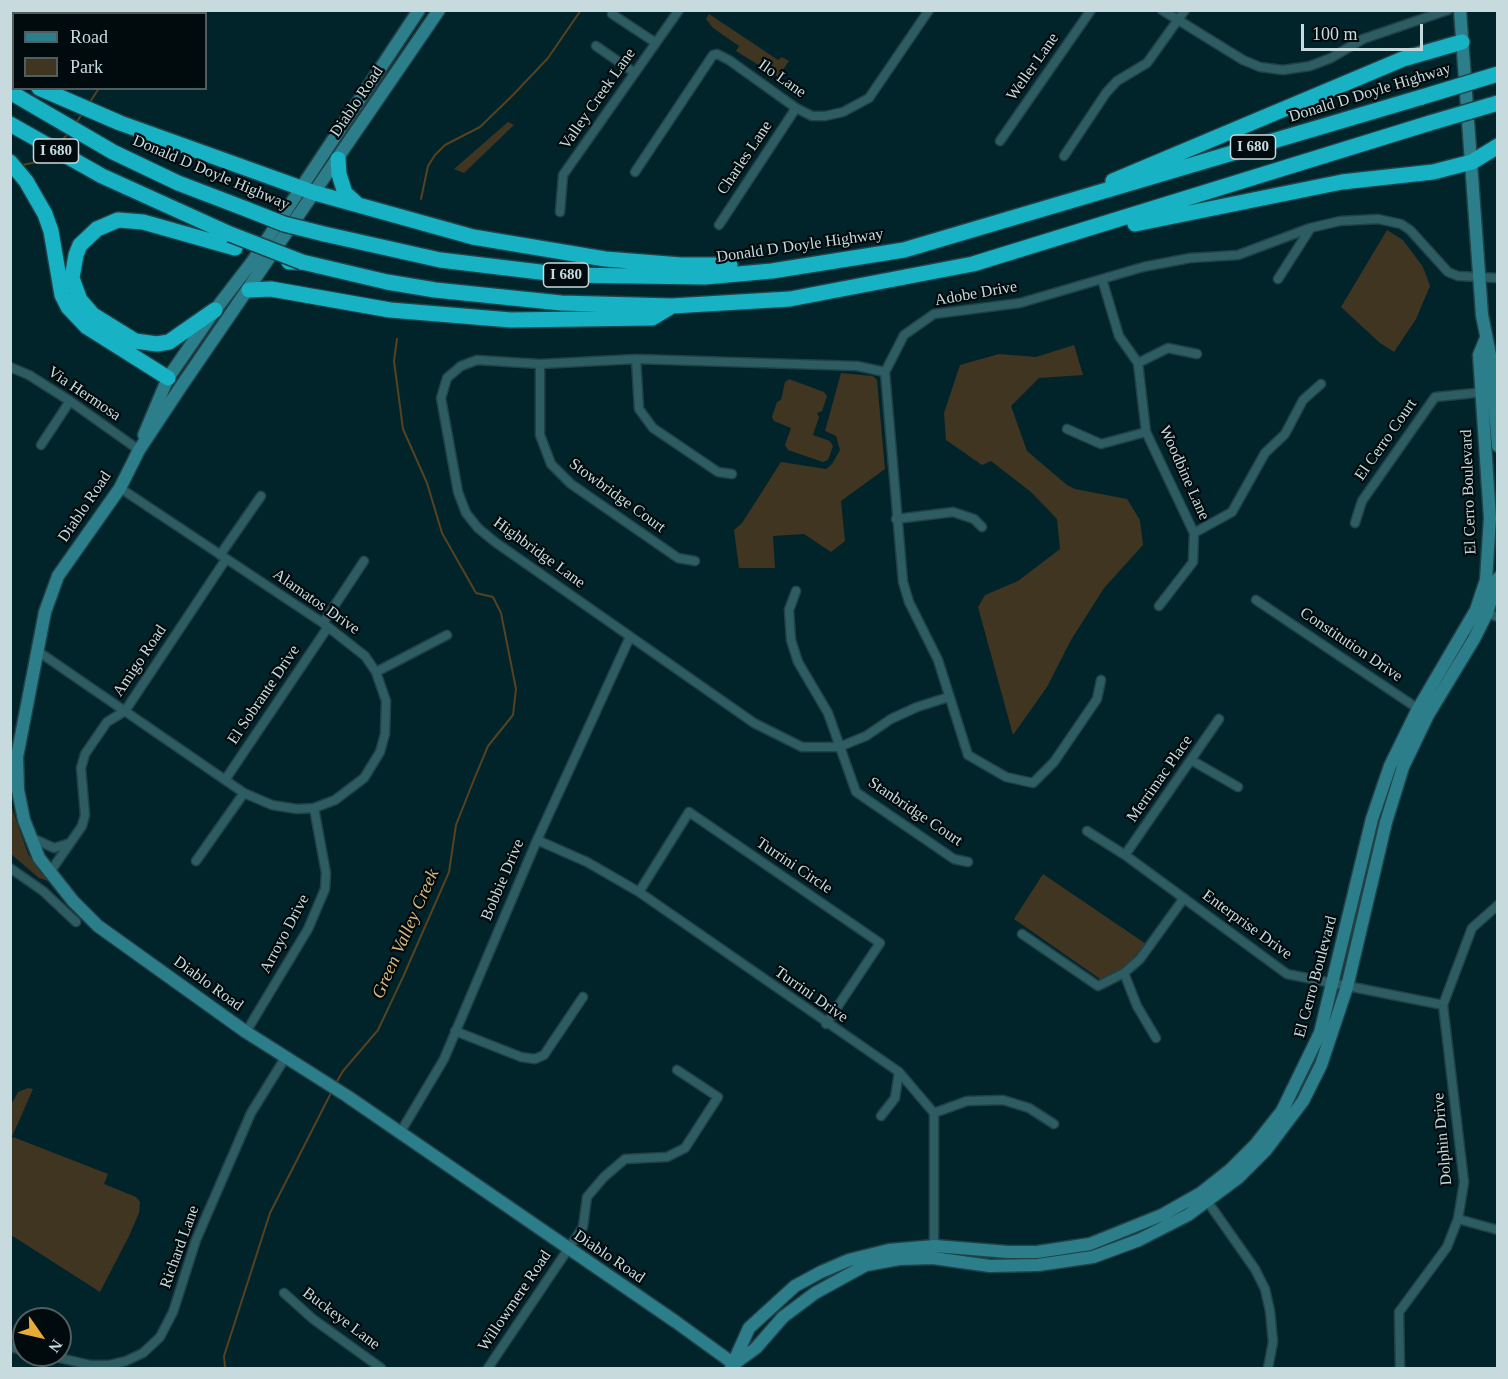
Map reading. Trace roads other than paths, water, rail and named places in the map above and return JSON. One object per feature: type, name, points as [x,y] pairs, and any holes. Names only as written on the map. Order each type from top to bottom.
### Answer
[{"type":"highway","points":[[1084,198],[1123,176],[1403,59],[1462,42]]},
{"type":"highway","name":"Donald D Doyle Highway","points":[[10,92],[113,152],[178,183],[284,224],[440,260],[565,275],[705,277],[772,271],[904,250],[1497,74]]},
{"type":"highway","points":[[45,92],[120,123],[315,193],[473,237],[564,254],[681,265],[777,261],[811,264]]},
{"type":"highway","name":"I 680","points":[[10,124],[102,176],[233,241],[295,262],[435,290],[561,303],[672,306],[790,299],[910,278],[973,264],[1497,103]]},
{"type":"highway","points":[[1099,227],[1143,223],[1305,189],[1377,177],[1433,172],[1472,162],[1497,146]]},
{"type":"highway","points":[[338,159],[339,174],[345,193],[357,204]]},
{"type":"highway","points":[[10,162],[38,200],[51,231],[58,280],[68,307],[87,327],[175,382]]},
{"type":"highway","points":[[215,310],[169,342],[157,344],[135,341],[93,315],[80,300],[72,278],[76,255],[87,236],[118,220],[143,222],[233,241]]},
{"type":"highway","points":[[249,290],[271,289],[390,310],[511,320],[652,318],[672,306]]},
{"type":"street","name":"Diablo Road","points":[[175,382],[215,310],[252,262],[419,10]]},
{"type":"street","name":"Diablo Road","points":[[439,10],[249,290],[149,417],[139,450],[120,488],[58,576],[45,612],[14,758],[24,820],[39,858],[73,902],[98,926],[246,1032],[327,1082],[568,1250],[676,1322],[735,1367]]},
{"type":"street","name":"Valley Creek Lane","points":[[560,212],[563,175],[679,10]]},
{"type":"street","name":"Ilo Lane","points":[[635,172],[717,54],[796,108],[812,116],[825,117],[859,105],[869,98],[929,10]]},
{"type":"street","name":"Weller Lane","points":[[1000,141],[1091,10]]},
{"type":"street","points":[[1162,10],[1243,60],[1260,67],[1283,70],[1310,66],[1332,58],[1363,39],[1448,10]]},
{"type":"street","points":[[1064,156],[1106,93],[1117,81],[1147,63],[1185,10]]},
{"type":"street","name":"El Cerro Boulevard","points":[[1460,10],[1479,278],[1491,338],[1497,446]]},
{"type":"street","points":[[612,14],[656,43]]},
{"type":"street","points":[[596,46],[634,74]]},
{"type":"street","name":"Charles Lane","points":[[719,225],[796,108]]},
{"type":"street","name":"Adobe Drive","points":[[885,372],[904,335],[934,314],[1020,303],[1102,279],[1190,258],[1238,255],[1310,228],[1341,220],[1389,220],[1410,230],[1448,272],[1479,278],[1497,278]]},
{"type":"street","points":[[1278,279],[1310,228]]},
{"type":"street","name":"Woodbine Lane","points":[[1102,279],[1119,336],[1138,363],[1146,432],[1194,533],[1192,562],[1159,606]]},
{"type":"street","name":"El Cerro Boulevard","points":[[1487,613],[1486,580],[1491,538],[1479,355],[1491,338]]},
{"type":"street","points":[[1138,363],[1168,348],[1197,354]]},
{"type":"street","points":[[636,359],[639,409],[653,428],[718,472],[732,474]]},
{"type":"street","name":"Highbridge Lane","points":[[885,372],[857,366],[636,359],[540,364],[477,360],[461,366],[447,378],[441,393],[442,410],[458,492],[466,513],[495,542],[754,723],[802,747],[839,747],[866,736],[891,719],[917,707],[949,697]]},
{"type":"street","name":"Stowbridge Court","points":[[540,364],[540,435],[551,465],[571,484],[678,558],[695,561]]},
{"type":"street","name":"Via Hermosa","points":[[10,367],[29,375],[70,401],[139,450]]},
{"type":"street","points":[[885,372],[903,582],[909,602],[938,660],[968,755],[1006,777],[1033,783],[1054,762],[1097,699],[1101,680]]},
{"type":"street","points":[[1194,533],[1232,512],[1265,453],[1285,434],[1303,400],[1321,384]]},
{"type":"street","name":"El Cerro Court","points":[[1355,523],[1362,501],[1435,398],[1494,390]]},
{"type":"street","points":[[41,445],[70,401]]},
{"type":"street","points":[[1066,429],[1101,444],[1146,432]]},
{"type":"street","name":"Alamatos Drive","points":[[36,650],[244,793],[272,805],[297,809],[314,808],[349,791],[364,778],[380,752],[385,734],[386,701],[376,672],[365,656],[326,625],[120,488]]},
{"type":"street","name":"Amigo Road","points":[[50,872],[70,843],[85,815],[81,768],[85,754],[107,722],[125,711],[261,496]]},
{"type":"street","points":[[896,519],[953,512],[974,519],[982,527]]},
{"type":"street","name":"El Sobrante Drive","points":[[225,780],[326,625],[364,561]]},
{"type":"street","name":"El Cerro Boulevard","points":[[1204,1198],[1256,1144],[1281,1111],[1311,1055],[1333,985],[1372,819],[1390,766],[1487,613],[1497,578]]},
{"type":"street","name":"Stanbridge Court","points":[[796,591],[789,610],[791,640],[798,662],[828,713],[856,792],[954,859],[968,862]]},
{"type":"street","name":"Constitution Drive","points":[[1256,600],[1423,712]]},
{"type":"street","points":[[376,672],[447,635]]},
{"type":"street","name":"Bobbie Drive","points":[[400,1132],[430,1086],[537,840],[630,637]]},
{"type":"street","name":"El Cerro Boulevard","points":[[735,1367],[749,1328],[795,1286],[835,1265],[869,1254],[1037,1251],[1090,1244],[1204,1198],[1238,1178],[1266,1150],[1303,1101],[1329,1046],[1347,987],[1386,822],[1423,712]]},
{"type":"street","name":"Merrimac Place","points":[[1125,855],[1219,719]]},
{"type":"street","points":[[1191,760],[1238,787]]},
{"type":"street","points":[[196,861],[244,793]]},
{"type":"street","name":"Arroyo Drive","points":[[246,1032],[308,929],[325,889],[326,873],[314,808]]},
{"type":"street","name":"Turrini Circle","points":[[639,892],[689,812],[880,943],[826,1024]]},
{"type":"street","name":"Enterprise Drive","points":[[1088,831],[1125,855],[1287,974],[1333,985],[1443,1005]]},
{"type":"street","points":[[31,838],[54,848],[70,843]]},
{"type":"street","name":"Turrini Drive","points":[[537,840],[587,862],[639,892],[826,1024],[899,1072],[934,1113]]},
{"type":"street","points":[[10,868],[43,891],[76,922]]},
{"type":"street","points":[[1022,934],[1098,986],[1124,973],[1154,943],[1184,898]]},
{"type":"street","name":"Dolphin Drive","points":[[1400,1368],[1399,1312],[1447,1247],[1458,1219],[1464,1182],[1443,1005],[1472,928],[1497,905]]},
{"type":"street","points":[[1124,973],[1137,1006],[1156,1038]]},
{"type":"street","points":[[455,1031],[521,1057],[535,1059],[544,1055],[583,997]]},
{"type":"street","name":"Richard Lane","points":[[72,1361],[90,1365],[109,1365],[126,1361],[143,1353],[160,1337],[173,1312],[196,1240],[251,1113],[285,1058]]},
{"type":"street","name":"Willowmere Road","points":[[488,1368],[582,1227],[587,1197],[604,1177],[625,1160],[667,1157],[684,1148],[718,1097],[677,1070]]},
{"type":"street","points":[[881,1116],[895,1098],[899,1072]]},
{"type":"street","points":[[934,1252],[934,1113],[967,1101],[1003,1100],[1029,1108],[1054,1124]]},
{"type":"street","points":[[1204,1198],[1255,1269],[1265,1289],[1273,1342],[1268,1368]]},
{"type":"street","points":[[1458,1219],[1497,1230]]},
{"type":"street","name":"El Cerro Boulevard","points":[[735,1367],[756,1348],[783,1317],[815,1293],[850,1272],[866,1265],[934,1252]]},
{"type":"street","name":"Buckeye Lane","points":[[284,1293],[313,1319],[381,1368]]},
{"type":"waterway","name":"Green Valley Creek","points":[[421,199],[428,166],[435,155],[445,145],[480,127],[513,95],[548,58],[581,10]]},
{"type":"waterway","points":[[90,102],[98,90]]},
{"type":"waterway","points":[[75,125],[83,112]]},
{"type":"waterway","points":[[57,145],[68,134]]},
{"type":"waterway","points":[[22,165],[37,162],[49,153]]},
{"type":"waterway","points":[[1497,164],[1498,171]]},
{"type":"waterway","name":"Green Valley Creek","points":[[336,1083],[343,1071],[378,1030],[403,977],[449,872],[456,825],[488,746],[513,715],[516,689],[501,613],[493,597],[476,593],[442,533],[427,483],[403,429],[394,361],[397,339]]},
{"type":"waterway","name":"Green Valley Creek","points":[[225,1368],[224,1356],[270,1213],[332,1091]]}]
